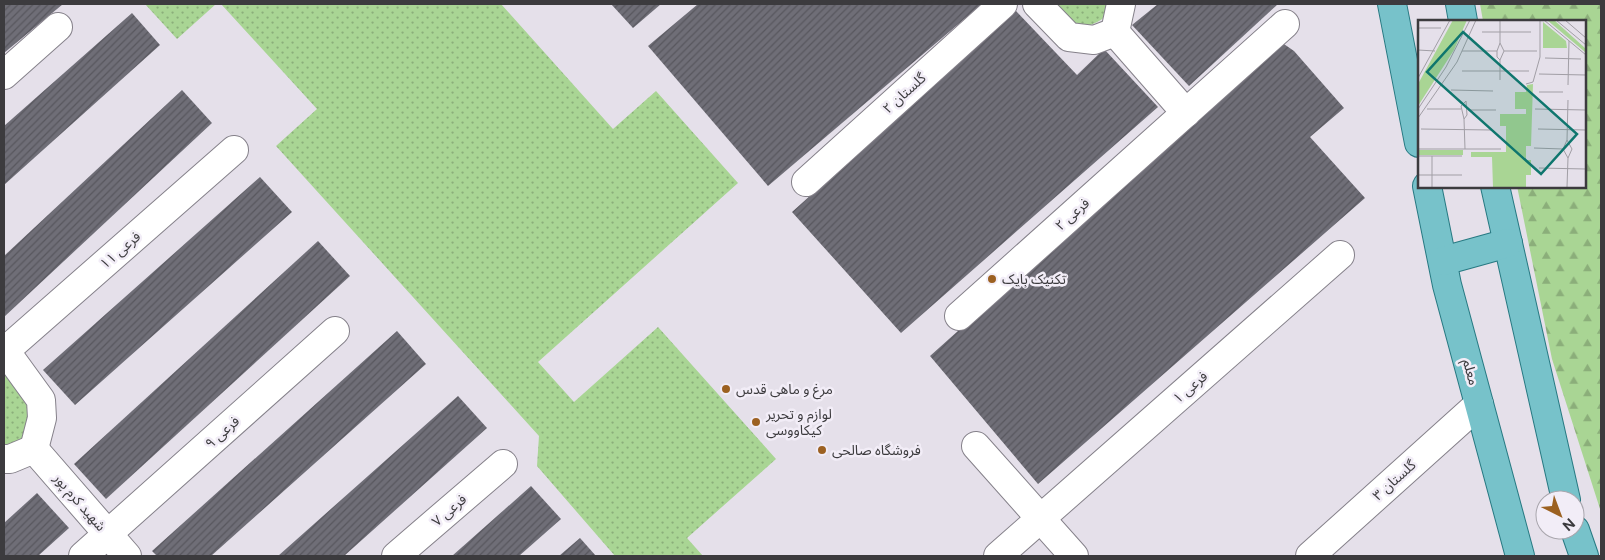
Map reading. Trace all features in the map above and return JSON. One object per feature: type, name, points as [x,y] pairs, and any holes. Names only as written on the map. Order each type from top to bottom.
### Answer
[{"type":"main road","points":[[1392,4],[1418,138]]},
{"type":"main road","points":[[1460,4],[1463,20]]},
{"type":"main road","name":"معلم","points":[[1427,188],[1447,285],[1520,556]]},
{"type":"main road","points":[[1495,188],[1564,490]]},
{"type":"main road","points":[[1442,261],[1508,243]]},
{"type":"main road","points":[[1578,540],[1584,556]]},
{"type":"street","name":"گلستان ۲","points":[[806,182],[1003,4]]},
{"type":"street","points":[[1037,4],[1069,37],[1094,40],[1115,32]]},
{"type":"street","points":[[1115,32],[1121,4]]},
{"type":"street","points":[[1115,32],[1186,113],[1286,24]]},
{"type":"street","points":[[4,75],[58,28]]},
{"type":"street","name":"فرعی ۲","points":[[959,316],[1186,113]]},
{"type":"street","name":"فرعی ۱۱","points":[[5,350],[234,150]]},
{"type":"street","name":"فرعی ۱","points":[[1040,519],[1340,255]]},
{"type":"street","name":"فرعی ۹","points":[[83,556],[335,331]]},
{"type":"street","points":[[4,458],[10,459],[34,449],[42,418],[41,400],[5,350]]},
{"type":"street","name":"گلستان ۳","points":[[1310,556],[1479,404]]},
{"type":"street","points":[[976,446],[1074,556]]},
{"type":"street","name":"شهید کرم پور","points":[[34,449],[126,556]]},
{"type":"street","name":"فرعی ۷","points":[[396,556],[503,464]]},
{"type":"street","points":[[998,556],[1040,519]]},
{"type":"green space","points":[[145,4],[216,4],[177,39]]},
{"type":"green space","points":[[221,4],[501,4],[613,129],[656,91],[738,183],[538,362],[574,402],[658,327],[776,459],[687,538],[703,556],[615,556],[537,466],[539,436],[276,146],[317,109]]},
{"type":"green space","points":[[1050,4],[1110,4],[1110,9],[1097,22],[1084,28],[1069,24]]},
{"type":"green space","points":[[1480,4],[1601,4],[1601,512],[1552,359],[1517,188],[1585,188],[1585,20],[1483,20]]},
{"type":"green space","points":[[4,374],[25,398],[34,418],[30,430],[19,444],[4,446]]},
{"type":"building","points":[[4,4],[63,4],[4,53]]},
{"type":"building","points":[[611,4],[661,4],[633,28]]},
{"type":"building","points":[[698,4],[982,4],[768,186],[648,46]]},
{"type":"building","points":[[1158,4],[1278,4],[1189,86],[1132,25]]},
{"type":"building","points":[[1016,11],[1077,75],[1104,49],[1158,107],[901,333],[792,212]]},
{"type":"building","points":[[132,13],[160,45],[4,185],[4,126]]},
{"type":"building","points":[[1281,42],[1294,51],[1344,108],[1310,137],[1365,198],[1038,484],[930,356]]},
{"type":"building","points":[[182,90],[212,123],[4,317],[4,256]]},
{"type":"building","points":[[260,177],[292,212],[75,405],[43,370]]},
{"type":"building","points":[[318,241],[350,276],[106,499],[74,464]]},
{"type":"building","points":[[397,331],[426,364],[211,556],[157,556],[152,551]]},
{"type":"building","points":[[458,396],[487,428],[344,556],[278,556]]},
{"type":"building","points":[[531,486],[561,519],[519,556],[452,556]]},
{"type":"building","points":[[37,493],[69,528],[38,556],[4,556],[4,523]]},
{"type":"building","points":[[580,538],[596,556],[559,556]]},
{"type":"place","name":"تکنیک بایک","points":[[992,279]]},
{"type":"place","name":"مرغ و ماهی قدس","points":[[726,389]]},
{"type":"place","name":"لوازم و تحریر کیکاووسی","points":[[756,422]]},
{"type":"place","name":"فروشگاه صالحی","points":[[822,450]]}]
